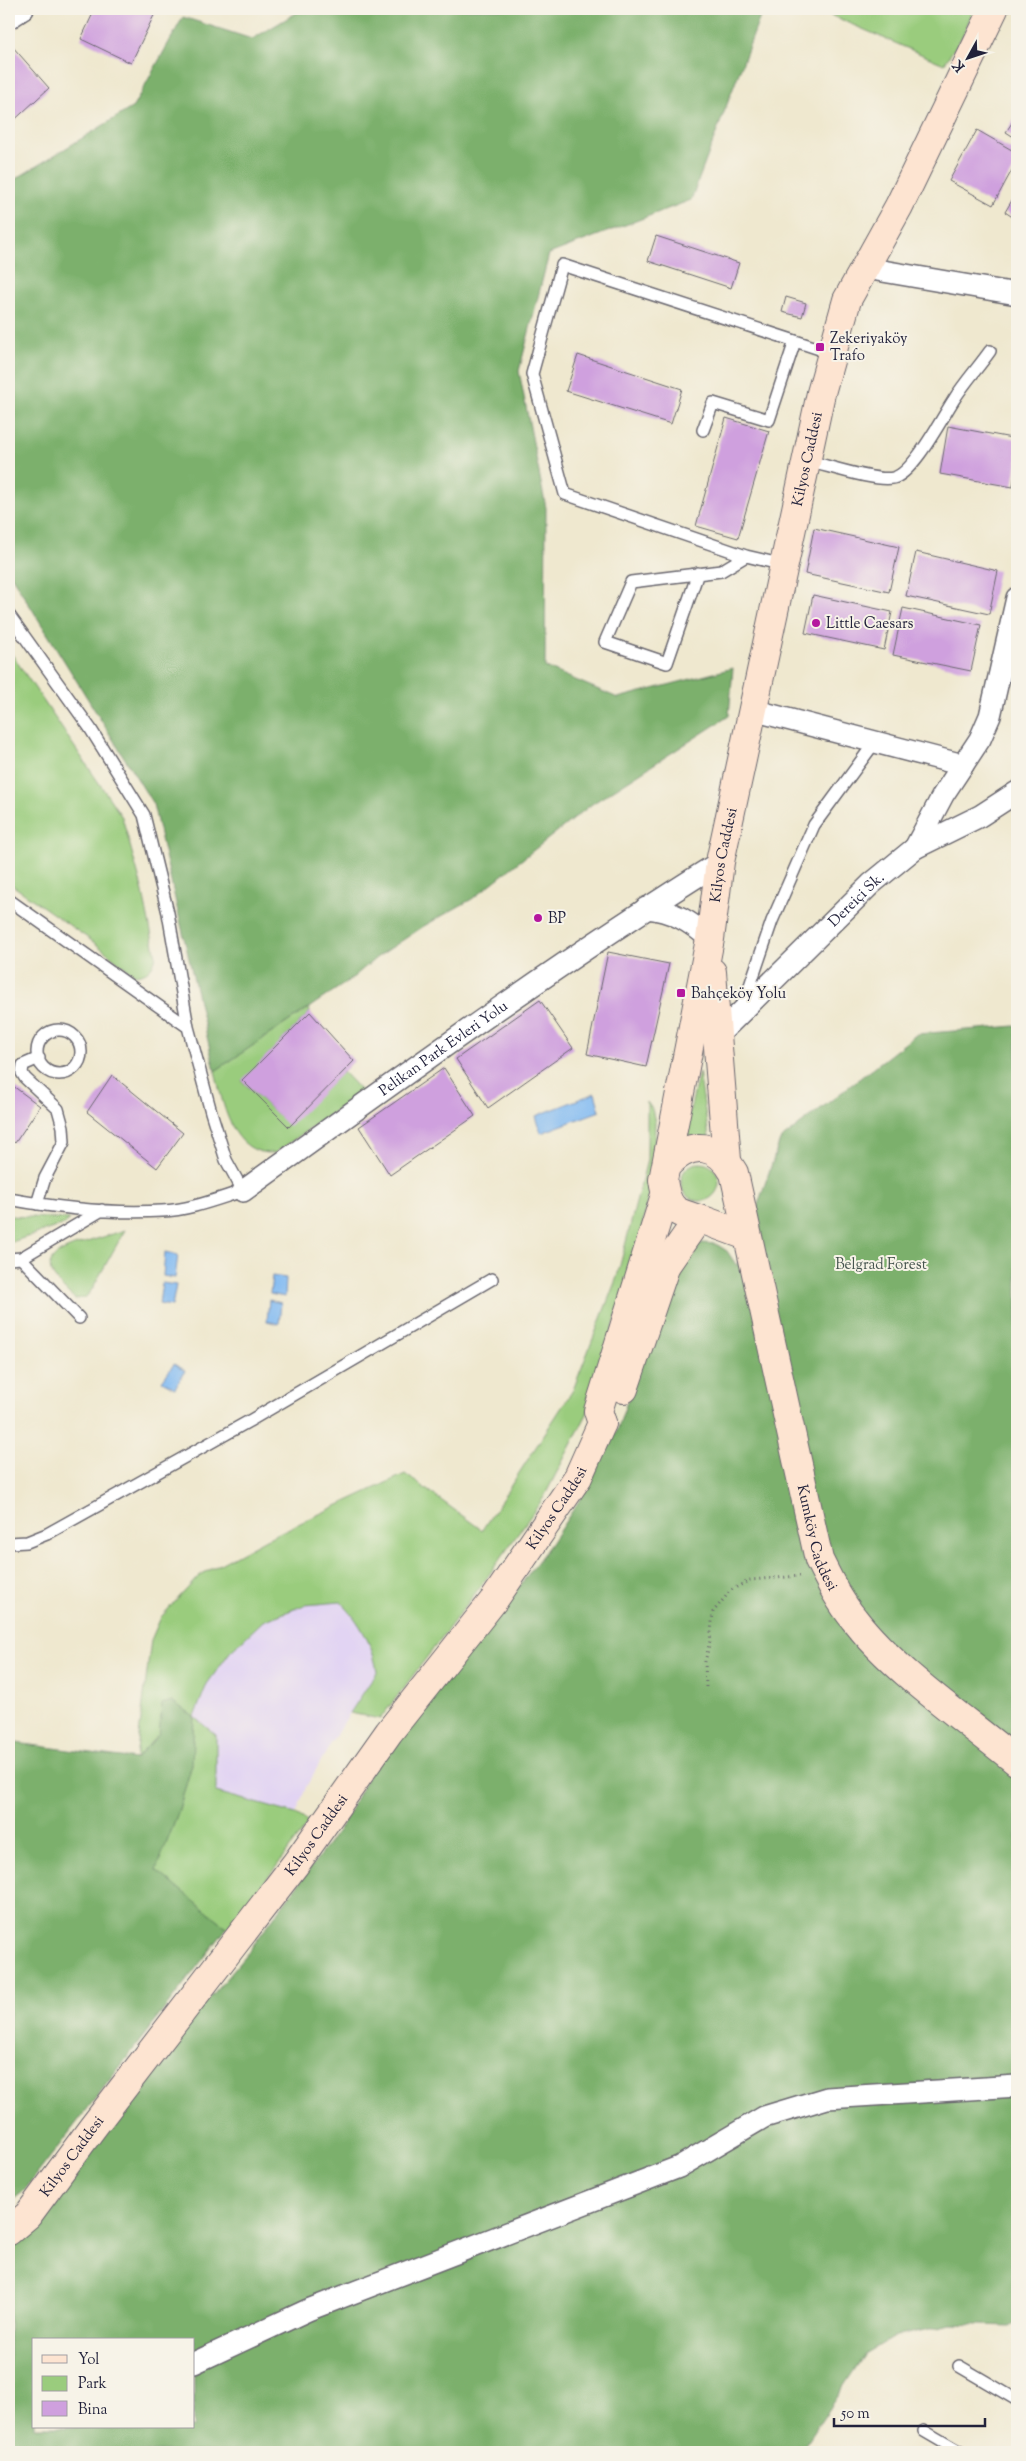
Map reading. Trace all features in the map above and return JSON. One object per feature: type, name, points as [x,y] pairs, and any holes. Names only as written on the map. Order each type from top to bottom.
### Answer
[{"type":"street","points":[[9,18],[23,9]]},
{"type":"street","name":"Kilyos Caddesi","points":[[710,939],[720,862],[821,393],[847,300],[899,206],[994,9]]},
{"type":"street","points":[[865,268],[1017,294]]},
{"type":"street","points":[[915,848],[943,795],[980,739],[990,716],[1017,598]]},
{"type":"street","points":[[753,710],[963,765]]},
{"type":"street","name":"Dereiçi Sk.","points":[[717,1036],[871,884],[915,848],[980,816],[1017,792]]},
{"type":"street","name":"Pelikan Park Evleri Yolu","points":[[243,1191],[391,1084],[646,908],[720,862]]},
{"type":"street","points":[[646,908],[662,909],[672,913],[694,924],[710,939],[727,1160]]},
{"type":"street","points":[[668,1164],[687,1150],[702,1148],[717,1152],[727,1160],[734,1173],[735,1187],[730,1203],[722,1211],[701,1220],[666,1265],[614,1417],[602,1424],[598,1411],[665,1196],[663,1180],[668,1164],[692,1022],[710,939]]},
{"type":"street","name":"Kumköy Caddesi","points":[[735,1187],[819,1560],[854,1620],[898,1665],[1017,1762]]},
{"type":"street","points":[[665,1196],[672,1207],[684,1217],[701,1220],[747,1236]]},
{"type":"street","name":"Kilyos Caddesi","points":[[9,2231],[28,2215],[93,2127],[297,1862],[389,1732],[494,1600],[578,1477],[602,1424]]},
{"type":"street","points":[[195,2363],[308,2310],[679,2167],[764,2117],[827,2098],[1017,2086]]},
{"type":"lane","points":[[784,565],[746,556],[565,494],[532,374],[562,265],[832,353]]},
{"type":"lane","points":[[703,430],[714,403],[769,420],[795,341]]},
{"type":"lane","points":[[806,461],[879,478],[893,478],[902,473],[925,448],[954,399],[990,351]]},
{"type":"lane","points":[[698,573],[666,662],[605,642],[631,582],[698,573],[721,571],[746,556]]},
{"type":"lane","points":[[9,615],[90,728],[144,814],[168,913],[188,1027],[226,1160],[243,1191],[202,1204],[163,1211],[102,1210],[37,1204],[9,1199]]},
{"type":"lane","points":[[741,1012],[751,976],[772,921],[814,825],[875,742]]},
{"type":"lane","points":[[9,900],[188,1027]]},
{"type":"lane","points":[[37,1204],[45,1178],[64,1142],[63,1127],[58,1109],[25,1078],[22,1072],[23,1065],[39,1058]]},
{"type":"lane","points":[[9,1259],[21,1258],[102,1210]]},
{"type":"lane","points":[[21,1258],[79,1318]]},
{"type":"lane","points":[[9,1543],[27,1542],[46,1534],[251,1420],[492,1279]]},
{"type":"lane","points":[[959,2366],[1017,2400]]},
{"type":"lane","points":[[924,2430],[960,2452]]},
{"type":"path","points":[[706,1687],[705,1662],[710,1641],[713,1612],[731,1590],[750,1580],[804,1576],[819,1560]]},
{"type":"shaded area","points":[[341,1602],[357,1619],[375,1658],[377,1672],[340,1728],[306,1787],[296,1814],[216,1793],[216,1735],[194,1717],[207,1684],[230,1652],[263,1621],[305,1605]]},
{"type":"green space","points":[[303,9],[763,9],[691,200],[549,254],[519,371],[546,508],[545,667],[618,698],[733,668],[729,716],[592,804],[472,899],[424,926],[376,958],[350,980],[215,1071],[153,804],[9,572],[9,183],[133,107],[183,17],[252,39]]},
{"type":"green space","points":[[816,9],[974,9],[962,37],[944,64]]},
{"type":"green space","points":[[9,650],[122,817],[142,888],[156,956],[147,972],[135,975],[92,941],[9,883]]},
{"type":"green space","points":[[309,1008],[310,1012],[242,1081],[289,1126],[343,1072],[362,1092],[275,1153],[260,1152],[248,1146],[239,1137],[232,1125],[226,1112],[215,1071]]},
{"type":"green space","name":"Belgrad Forest","points":[[1017,1027],[1017,2321],[1009,2326],[951,2324],[894,2337],[865,2354],[800,2452],[9,2452],[9,2245],[41,2218],[193,2018],[245,1956],[343,1824],[371,1770],[487,1630],[552,1542],[588,1487],[618,1428],[670,1275],[690,1248],[702,1243],[716,1244],[727,1251],[737,1266],[780,1140],[917,1034]]},
{"type":"green space","points":[[699,1072],[709,1137],[683,1140]]},
{"type":"green space","points":[[647,1102],[652,1109],[655,1122],[654,1168],[640,1238],[587,1414],[544,1497],[486,1579],[380,1719],[350,1713],[377,1672],[365,1634],[341,1602],[305,1605],[263,1621],[230,1652],[207,1684],[194,1717],[216,1735],[216,1792],[296,1814],[309,1822],[227,1928],[155,1870],[177,1816],[192,1764],[159,1734],[136,1759],[151,1640],[161,1617],[200,1575],[266,1539],[405,1474],[482,1530],[573,1390],[617,1277],[647,1160]]},
{"type":"green space","points":[[700,1163],[714,1168],[719,1182],[714,1196],[700,1201],[686,1196],[681,1182],[686,1168]]},
{"type":"green space","points":[[9,1216],[69,1219],[65,1224],[9,1243]]},
{"type":"green space","points":[[125,1230],[91,1291],[85,1298],[75,1299],[56,1280],[51,1272],[50,1265],[59,1253]]},
{"type":"green space","points":[[172,1701],[194,1717],[192,1764],[177,1816],[156,1870],[227,1928],[24,2191],[9,2203],[9,1742],[136,1759],[159,1734],[162,1704]]},
{"type":"water","points":[[595,1093],[600,1111],[541,1133],[536,1116]]},
{"type":"water","points":[[165,1252],[178,1255],[175,1278],[163,1276]]},
{"type":"water","points":[[272,1276],[286,1278],[285,1297],[270,1294]]},
{"type":"water","points":[[162,1283],[176,1285],[172,1306],[159,1304]]},
{"type":"water","points":[[269,1300],[281,1303],[279,1324],[267,1321]]},
{"type":"water","points":[[174,1364],[185,1371],[175,1388],[162,1381]]},
{"type":"building","points":[[95,9],[157,9],[131,63],[81,39]]},
{"type":"building","points":[[12,46],[49,88],[9,125],[9,49]]},
{"type":"building","points":[[1017,115],[1017,139],[1006,132]]},
{"type":"building","points":[[977,130],[1017,153],[1017,161],[993,205],[949,181]]},
{"type":"building","points":[[1017,192],[1017,220],[1005,212]]},
{"type":"building","points":[[656,236],[739,263],[731,288],[648,261]]},
{"type":"building","points":[[786,297],[806,303],[802,317],[782,312]]},
{"type":"building","points":[[578,355],[682,389],[671,424],[566,391]]},
{"type":"building","points":[[726,418],[769,431],[738,538],[696,526]]},
{"type":"building","points":[[948,426],[1017,439],[1017,461],[1013,487],[940,474]]},
{"type":"building","points":[[814,528],[899,547],[889,592],[805,574]]},
{"type":"building","points":[[916,552],[998,571],[989,614],[906,596]]},
{"type":"building","points":[[813,595],[892,612],[884,650],[805,633]]},
{"type":"building","points":[[903,608],[981,625],[971,671],[893,655]]},
{"type":"building","points":[[608,952],[669,964],[646,1067],[587,1054]]},
{"type":"building","points":[[540,1000],[573,1048],[488,1108],[456,1059]]},
{"type":"building","points":[[310,1012],[354,1061],[289,1127],[242,1080]]},
{"type":"building","points":[[444,1068],[475,1116],[390,1175],[359,1127]]},
{"type":"building","points":[[112,1075],[183,1133],[157,1168],[87,1112]]},
{"type":"building","points":[[9,1083],[40,1106],[15,1143],[9,1138]]},
{"type":"place","name":"Zekeriyaköy Trafo","points":[[820,347]]},
{"type":"place","name":"Little Caesars","points":[[816,623]]},
{"type":"place","name":"BP","points":[[538,918]]},
{"type":"place","name":"Bahçeköy Yolu","points":[[681,993]]}]
